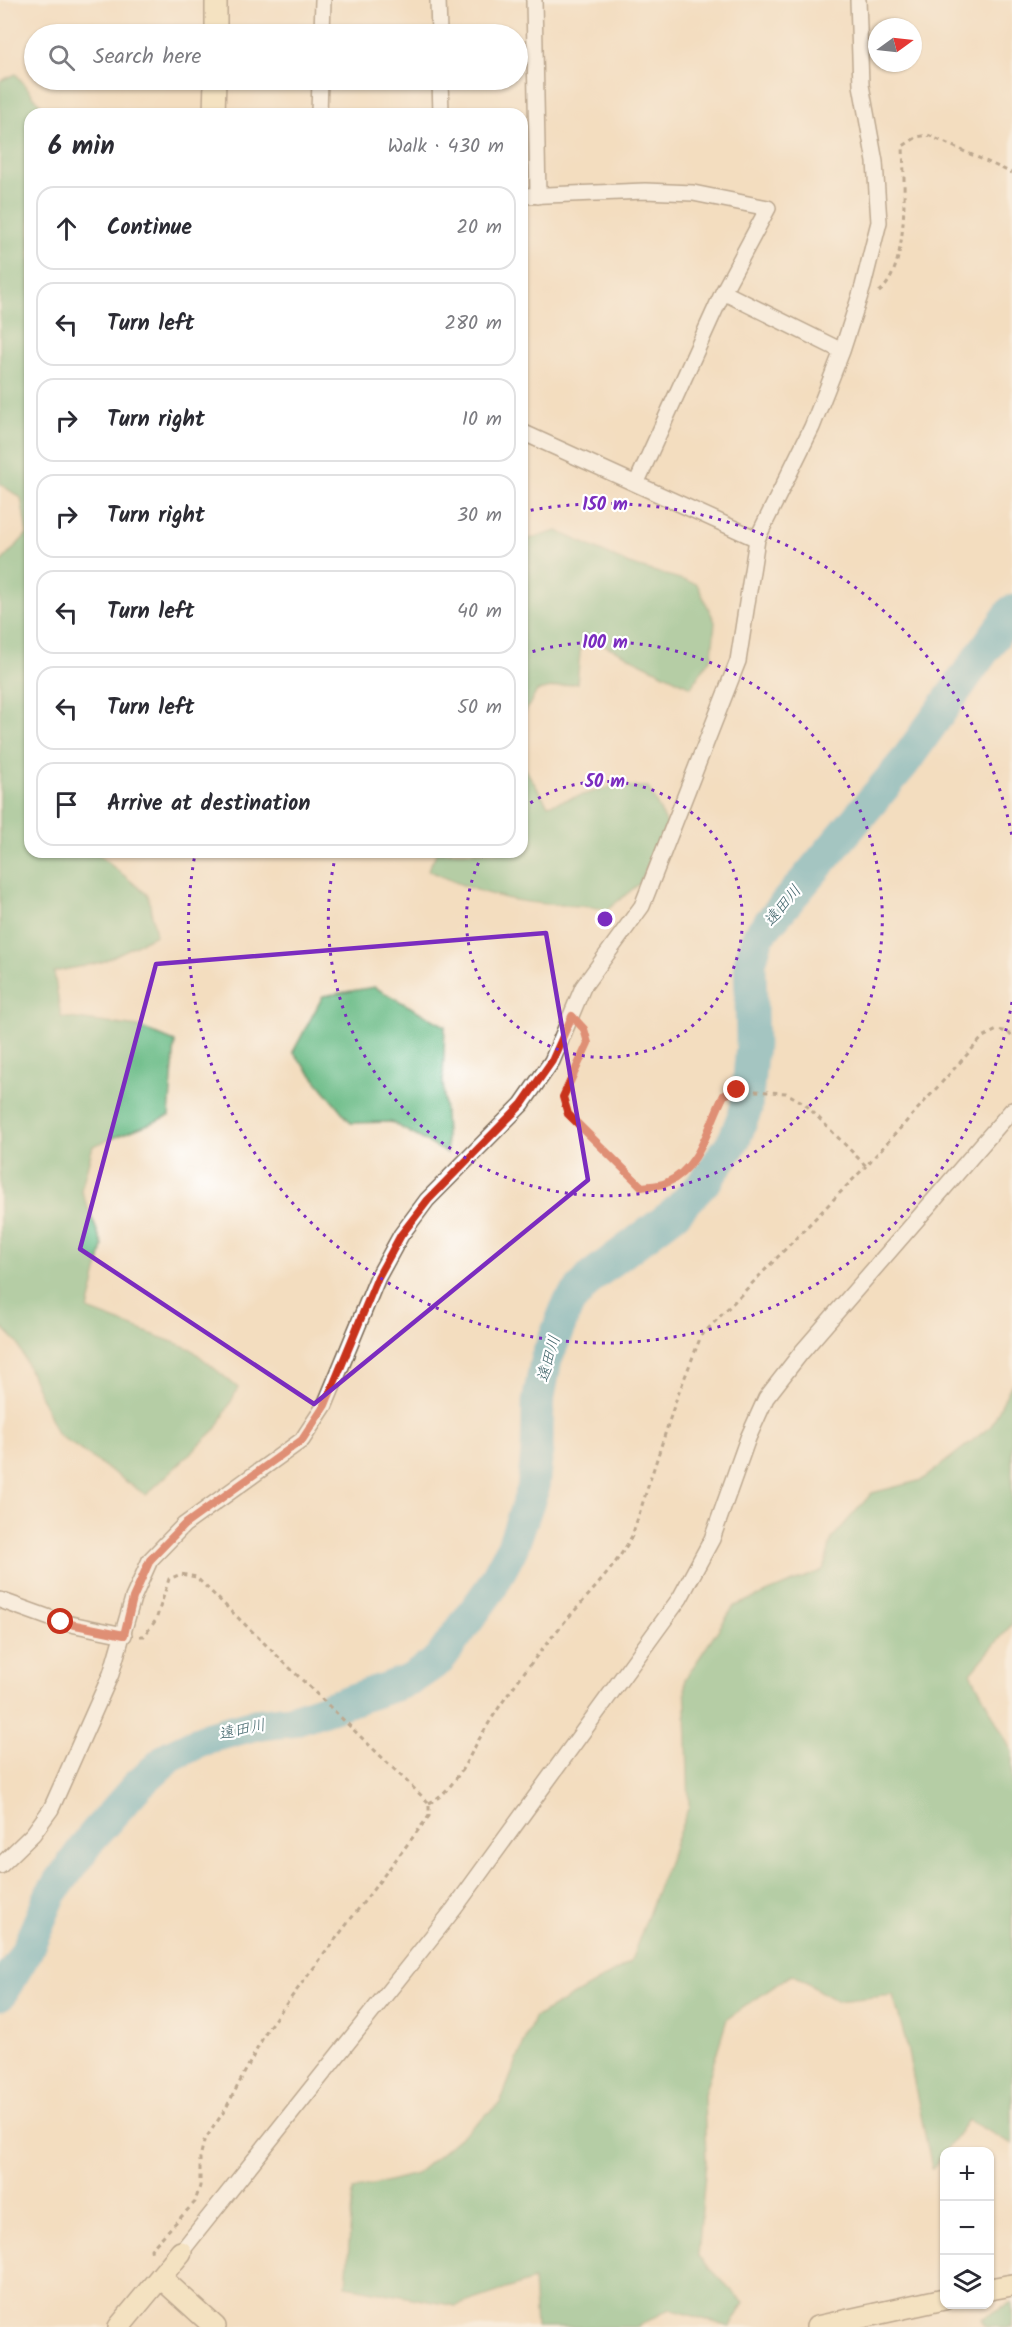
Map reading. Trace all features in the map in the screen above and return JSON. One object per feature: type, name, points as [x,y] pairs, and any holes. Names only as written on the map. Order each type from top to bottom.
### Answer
[{"type":"street","points":[[216,0],[216,24]]},
{"type":"street","points":[[322,24],[323,0]]},
{"type":"street","points":[[438,0],[439,24]]},
{"type":"street","points":[[534,0],[538,196]]},
{"type":"street","points":[[0,1866],[33,1834],[51,1809],[111,1674],[133,1598],[150,1560],[184,1525],[302,1440],[325,1405],[378,1277],[401,1235],[428,1200],[522,1104],[552,1061],[583,987],[642,906],[738,661],[757,539],[812,427],[842,351],[863,286],[879,222],[874,162],[861,85],[858,0]]},
{"type":"street","points":[[214,108],[215,90]]},
{"type":"street","points":[[319,108],[320,90]]},
{"type":"street","points":[[440,90],[441,108]]},
{"type":"street","points":[[528,196],[645,191],[693,193],[768,208],[723,292],[636,484]]},
{"type":"street","points":[[723,292],[842,351]]},
{"type":"street","points":[[528,435],[757,539]]},
{"type":"street","points":[[119,2327],[454,1909],[680,1598],[712,1539],[748,1438],[766,1398],[809,1344],[1001,1119],[1012,1110]]},
{"type":"street","points":[[0,1600],[61,1622],[124,1635]]},
{"type":"street","points":[[160,2277],[216,2327]]},
{"type":"street","points":[[994,2288],[1012,2285]]},
{"type":"street","points":[[818,2327],[940,2300]]},
{"type":"path","points":[[863,286],[873,296],[885,287],[898,256],[905,213],[903,146],[917,137],[928,135],[1012,173]]},
{"type":"path","points":[[572,1016],[584,1029],[588,1043],[563,1097],[568,1114],[642,1187],[666,1183],[686,1167],[707,1139],[724,1095],[737,1090],[786,1093],[804,1103],[866,1167]]},
{"type":"path","points":[[429,1803],[438,1799],[466,1764],[485,1730],[560,1628],[624,1552],[632,1536],[676,1400],[701,1336],[866,1167],[983,1037],[997,1030],[1008,1032],[1012,1037]]},
{"type":"path","points":[[124,1635],[144,1636],[156,1620],[169,1579],[181,1574],[196,1577],[429,1803],[429,1816],[295,1990],[262,2038],[225,2110],[204,2141],[200,2158],[200,2186],[195,2202],[152,2249],[154,2267],[160,2277]]},
{"type":"highlighted area","points":[[546,933],[588,1180],[314,1404],[80,1249],[156,964]]},
{"type":"green space","points":[[16,74],[24,84],[24,90],[29,90],[43,108],[24,108],[24,516],[21,498],[0,484],[0,81]]},
{"type":"green space","points":[[557,531],[629,564],[697,584],[715,622],[712,656],[691,687],[582,634],[577,683],[537,691],[528,707],[528,539]]},
{"type":"green space","points":[[24,537],[24,858],[102,858],[148,895],[156,935],[102,962],[54,972],[61,1017],[139,1027],[175,1042],[169,1116],[93,1146],[81,1190],[103,1246],[88,1310],[191,1349],[238,1388],[217,1428],[146,1495],[57,1434],[17,1342],[0,1325],[0,563]]},
{"type":"green space","points":[[528,773],[548,805],[613,786],[648,787],[667,824],[639,884],[607,910],[501,897],[457,883],[428,870],[434,858],[528,858]]},
{"type":"green space","points":[[374,987],[445,1026],[443,1079],[447,1153],[391,1122],[351,1123],[293,1052],[323,996]]},
{"type":"green space","points":[[1012,1383],[1012,1624],[971,1673],[1012,1752],[1012,2144],[968,2120],[948,2147],[940,2147],[940,2158],[932,2169],[905,2038],[893,1995],[836,2001],[792,1974],[727,2019],[704,2094],[706,2162],[698,2256],[744,2303],[730,2327],[670,2309],[637,2327],[536,2327],[533,2280],[456,2306],[346,2286],[353,2190],[416,2174],[500,2103],[534,2018],[630,1963],[689,1806],[685,1679],[734,1606],[823,1570],[832,1538],[872,1493],[922,1480],[991,1426]]},
{"type":"green space","points":[[1012,2302],[1012,2327],[986,2327],[981,2319]]},
{"type":"waterway","name":"遠田川","points":[[0,1995],[26,1952],[51,1894],[91,1838],[138,1785],[170,1756],[209,1737],[253,1725],[290,1721],[410,1680],[439,1660],[491,1588],[512,1548],[533,1489],[537,1451],[538,1402],[546,1360],[568,1304],[592,1276],[675,1213],[707,1179],[734,1140],[746,1109],[752,1045],[750,963],[758,936],[904,763],[1012,611]]},
{"type":"route","points":[[61,1622],[124,1635],[133,1598],[150,1560],[184,1525],[302,1440],[325,1405],[378,1277],[401,1235],[428,1200],[522,1104],[552,1061],[572,1016],[584,1029],[588,1043],[563,1097],[568,1114],[642,1187],[666,1183],[686,1167],[707,1139],[724,1095],[737,1090]]}]
